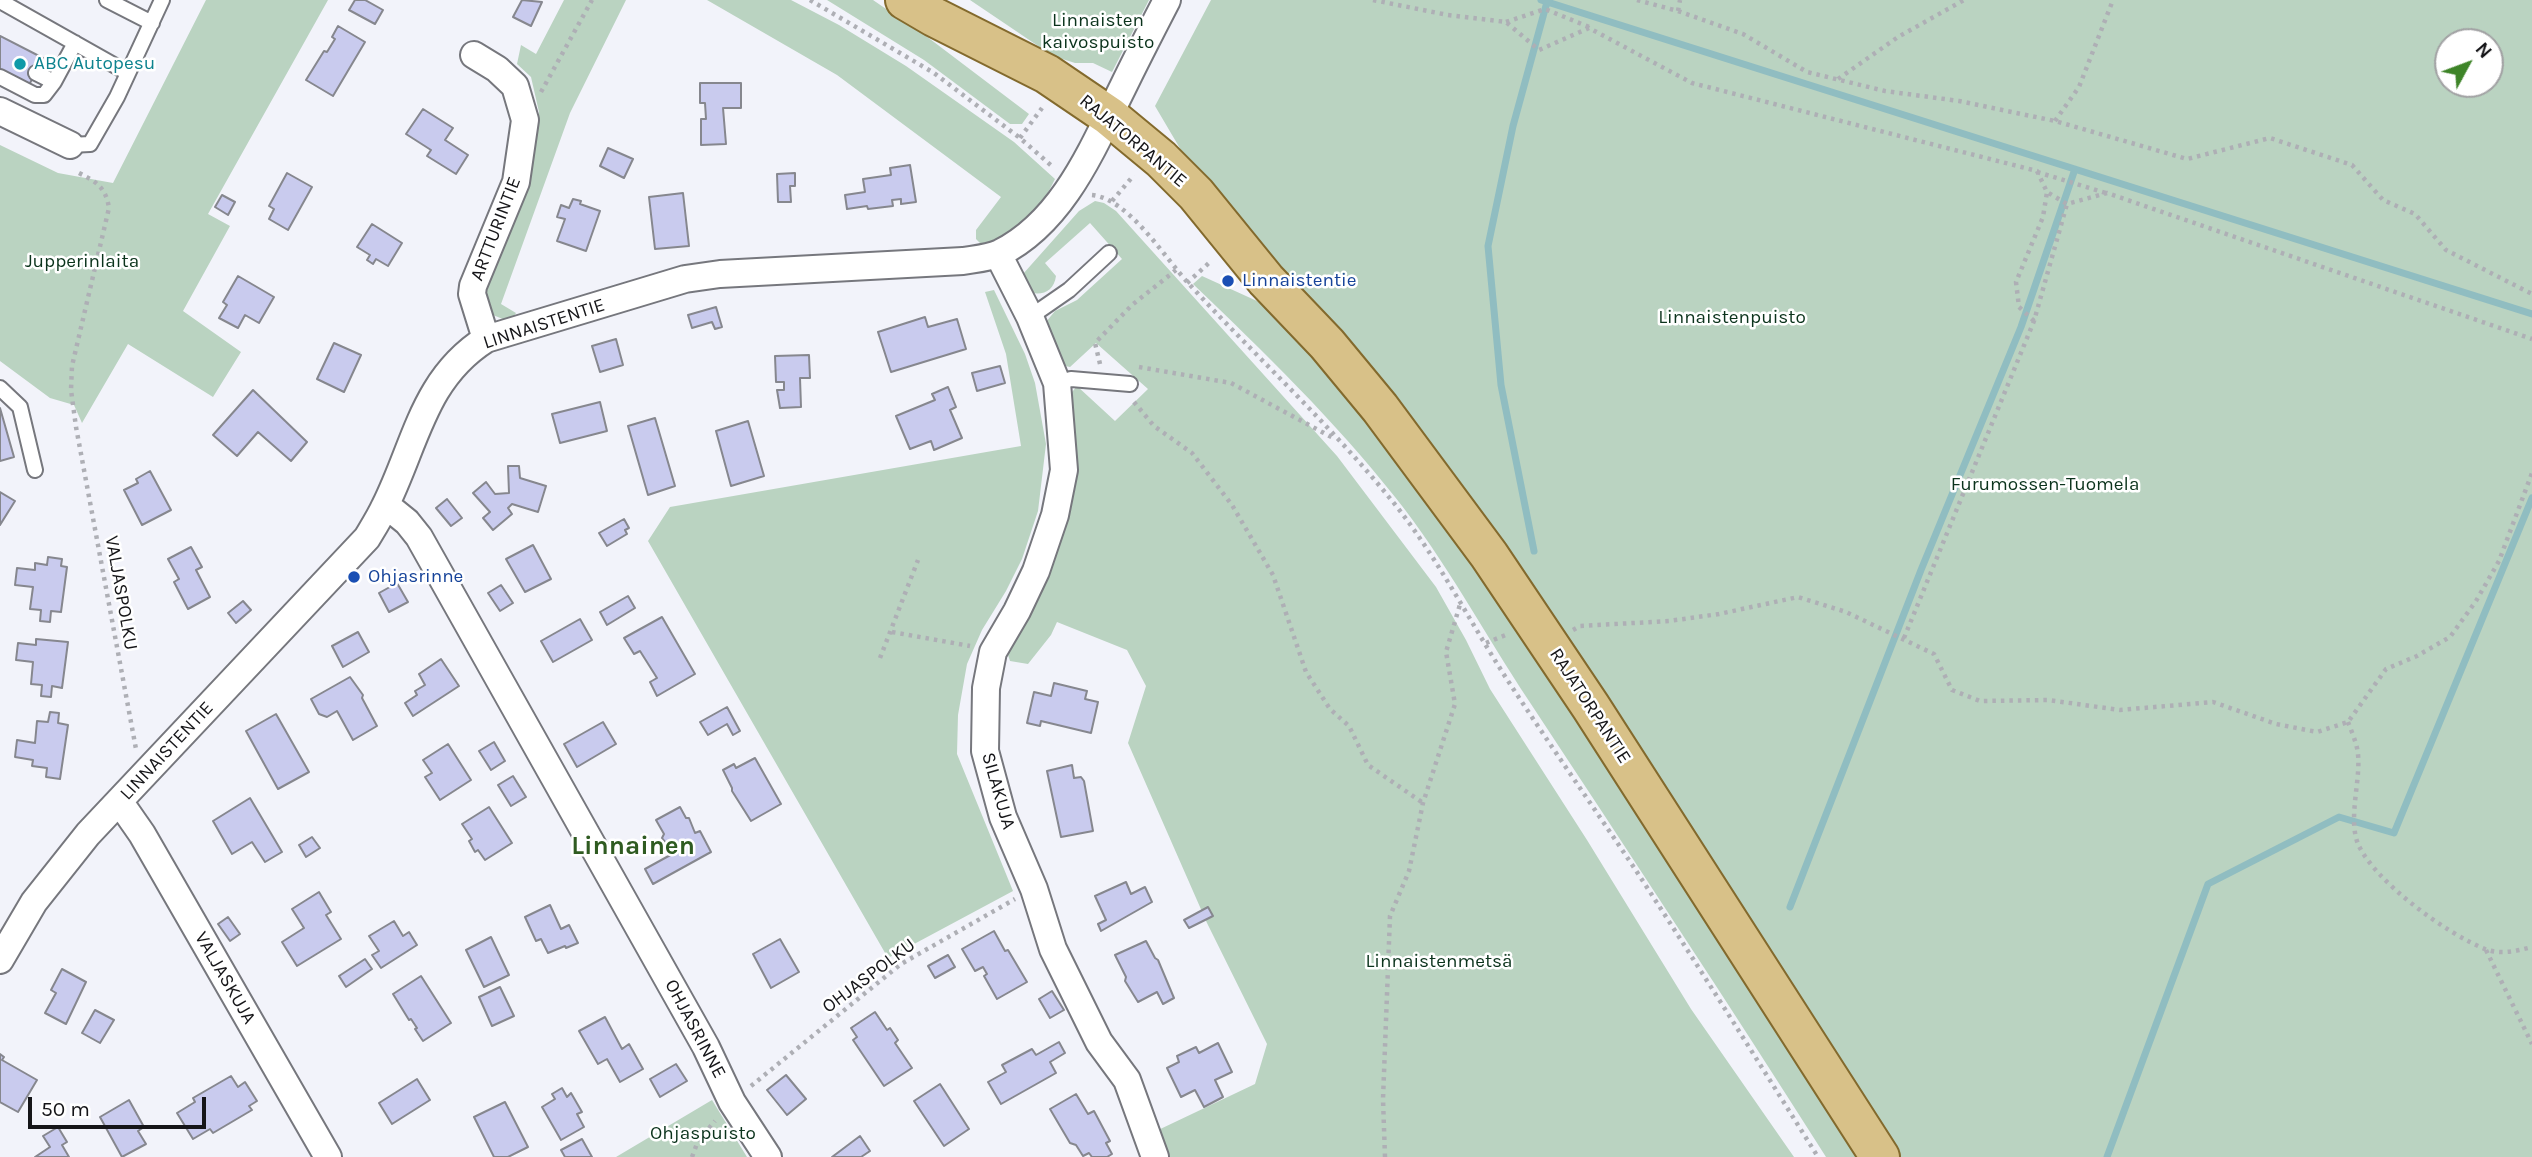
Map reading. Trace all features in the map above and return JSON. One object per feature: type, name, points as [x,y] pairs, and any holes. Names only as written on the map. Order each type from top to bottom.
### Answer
[{"type":"main road","name":"RAJATORPANTIE","points":[[920,9],[1103,129],[1161,159],[1196,194],[1266,280],[1327,345],[1380,408],[1437,482],[1547,641],[1880,1157]]},
{"type":"main road","name":"RAJATORPANTIE","points":[[1103,129],[1136,173],[1266,280]]},
{"type":"street","name":"LINNAISTENTIE","points":[[0,960],[34,902],[88,834],[367,538],[386,505],[415,431],[436,389],[466,352],[486,340],[685,279],[720,274],[963,261],[998,254],[1022,240],[1073,183],[1167,0]]},
{"type":"street","name":"ARTTURINTIE","points":[[474,55],[497,69],[515,86],[526,120],[516,182],[473,286],[472,294],[486,340]]},
{"type":"street","points":[[0,111],[70,145]]},
{"type":"street","name":"SILAKUJA","points":[[998,254],[1030,317],[1057,383],[1064,470],[1055,515],[1036,571],[993,652],[986,688],[985,751],[1003,817],[1034,889],[1054,949],[1100,1042],[1127,1080],[1155,1157]]},
{"type":"street","name":"OHJASRINNE","points":[[386,505],[407,522],[419,537],[706,1047],[732,1102],[768,1157]]},
{"type":"street","name":"VALJASKUJA","points":[[120,801],[142,834],[328,1157]]},
{"type":"lane","points":[[107,0],[152,23]]},
{"type":"lane","points":[[70,145],[90,144],[104,124],[162,0]]},
{"type":"lane","points":[[0,1],[128,73]]},
{"type":"lane","points":[[0,77],[34,95],[44,95],[75,43]]},
{"type":"lane","points":[[36,73],[54,82]]},
{"type":"lane","points":[[1030,317],[1069,290],[1109,253]]},
{"type":"lane","points":[[1057,383],[1071,379],[1130,384]]},
{"type":"lane","points":[[0,388],[20,407],[35,471]]},
{"type":"path","points":[[526,120],[592,0]]},
{"type":"path","points":[[810,0],[934,73],[1020,138],[1073,183],[1091,195],[1112,201],[1147,234],[1187,283],[1308,405],[1398,508],[1461,601],[1510,684],[1633,867],[1818,1157]]},
{"type":"path","points":[[1373,0],[1448,15],[1506,22],[1545,9],[1589,28],[1692,83],[2036,172],[2106,193],[2532,339]]},
{"type":"path","points":[[1637,0],[1743,34],[1807,72],[1885,91],[1959,101],[2055,121],[2187,159],[2270,138],[2352,165],[2383,200],[2415,214],[2446,250],[2532,294]]},
{"type":"path","points":[[1678,11],[1680,0]]},
{"type":"path","points":[[1838,79],[1898,37],[1964,0]]},
{"type":"path","points":[[2055,121],[2079,86],[2113,0]]},
{"type":"path","points":[[1506,22],[1539,50],[1589,28]]},
{"type":"path","points":[[2036,172],[2047,192],[2067,204],[2106,193]]},
{"type":"path","name":"VALJASPOLKU","points":[[79,173],[97,182],[107,192],[109,208],[72,366],[71,390],[137,758]]},
{"type":"path","points":[[1112,201],[1136,173]]},
{"type":"path","points":[[2035,321],[2019,307],[2016,282],[2043,217],[2047,192]]},
{"type":"path","points":[[1904,638],[2035,321],[2067,204]]},
{"type":"path","points":[[1187,283],[1210,262]]},
{"type":"path","points":[[1105,382],[1096,343],[1132,305],[1176,270]]},
{"type":"path","points":[[1105,382],[1122,364],[1231,383],[1340,442]]},
{"type":"path","points":[[1130,384],[1134,402],[1154,426],[1192,453],[1233,505],[1273,575],[1306,672],[1330,709],[1349,726],[1368,765],[1423,803]]},
{"type":"path","points":[[1547,641],[1580,626],[1669,621],[1798,597],[1846,612],[1934,654],[1952,690],[1980,701],[2048,701],[2120,710],[2213,702],[2276,724],[2317,732],[2348,722],[2386,669],[2417,656],[2450,637],[2476,601],[2499,561],[2532,473]]},
{"type":"path","points":[[880,658],[918,560]]},
{"type":"path","points":[[1385,1157],[1383,1098],[1390,916],[1409,871],[1423,803],[1455,704],[1446,652],[1461,601]]},
{"type":"path","points":[[892,632],[979,648]]},
{"type":"path","points":[[2348,722],[2358,749],[2355,822],[2358,843],[2381,877],[2433,920],[2486,949],[2508,953],[2532,947]]},
{"type":"path","name":"OHJASPOLKU","points":[[692,1157],[698,1142],[732,1102],[901,964],[1034,889]]},
{"type":"path","points":[[2486,949],[2532,1044]]},
{"type":"green space","name":"Jupperinlaita","points":[[206,0],[328,0],[208,214],[230,226],[183,311],[241,352],[213,397],[128,344],[82,423],[74,405],[50,398],[0,361],[0,145],[58,173],[113,183]]},
{"type":"green space","points":[[564,0],[626,0],[570,113],[501,304],[516,313],[510,322],[493,315],[479,291],[527,170],[537,128],[539,112],[531,77],[517,64],[521,45],[536,54]]},
{"type":"green space","points":[[707,0],[791,0],[839,25],[906,66],[1014,142],[1055,179],[1048,193],[1026,220],[983,246],[976,239],[976,230],[1001,197],[837,75]]},
{"type":"green space","points":[[827,0],[873,0],[930,39],[1029,114],[1022,124],[1010,124],[924,60]]},
{"type":"green space","name":"Linnaisten kaivospuisto","points":[[970,0],[1149,0],[1112,72],[1093,63],[1075,63],[1053,56]]},
{"type":"green space","name":"Furumossen-Tuomela","points":[[1211,0],[2532,0],[2532,1157],[1901,1157],[1551,614],[1453,472],[1375,373],[1289,281],[1188,162],[1155,106]]},
{"type":"green space","name":"Linnaistenmetsä","points":[[1095,201],[1116,211],[1337,456],[1436,587],[1490,689],[1691,1009],[1794,1157],[1163,1157],[1154,1132],[1255,1084],[1267,1044],[1207,923],[1128,743],[1146,686],[1127,650],[1057,622],[1051,635],[1028,664],[1010,661],[1008,655],[1030,609],[1068,397],[1077,386],[1115,421],[1148,389],[1096,343],[1070,367],[1061,365],[1046,322],[1055,311],[1077,300],[1122,259],[1090,223],[1045,263],[1056,276],[1048,290],[1032,293],[1023,274],[1079,211]]},
{"type":"green space","points":[[1202,276],[1257,301],[1290,327],[1353,398],[1516,620],[1863,1157],[1826,1157],[1414,521],[1323,414],[1193,284]]},
{"type":"green space","points":[[994,290],[1025,354],[1035,383],[1046,444],[1038,511],[1022,559],[982,630],[967,664],[958,715],[957,754],[1013,891],[888,958],[648,541],[670,507],[1021,446],[1006,354],[985,292]]},
{"type":"green space","name":"Ohjaspuisto","points":[[712,1100],[747,1157],[616,1157]]},
{"type":"building","points":[[355,0],[365,0],[383,10],[375,24],[349,10]]},
{"type":"building","points":[[522,0],[542,2],[531,26],[513,17]]},
{"type":"building","points":[[338,26],[365,42],[333,96],[306,80],[335,39],[332,37]]},
{"type":"building","name":"ABC Autopesu","points":[[0,36],[43,58],[29,85],[0,70]]},
{"type":"building","points":[[700,83],[741,83],[741,108],[723,108],[726,144],[701,145],[701,119],[706,119],[705,103],[700,103]]},
{"type":"building","points":[[423,109],[453,128],[445,140],[468,155],[456,174],[427,156],[431,150],[406,134]]},
{"type":"building","points":[[608,148],[633,159],[624,178],[600,166]]},
{"type":"building","points":[[910,165],[916,202],[901,204],[901,199],[892,200],[893,206],[847,209],[845,195],[865,192],[863,179],[891,175],[890,168]]},
{"type":"building","points":[[287,173],[312,187],[288,230],[269,219],[274,209],[269,206]]},
{"type":"building","points":[[795,173],[795,186],[790,186],[791,202],[778,202],[777,174]]},
{"type":"building","points":[[683,193],[689,246],[655,249],[649,197]]},
{"type":"building","points":[[222,195],[235,202],[228,215],[215,207]]},
{"type":"building","points":[[573,199],[600,211],[586,251],[557,241],[565,219],[557,217],[561,205],[569,208]]},
{"type":"building","points":[[372,224],[402,243],[388,266],[376,259],[373,264],[367,260],[370,255],[357,247]]},
{"type":"building","points":[[238,276],[274,297],[259,323],[245,315],[238,328],[219,318],[227,305],[223,302]]},
{"type":"building","points":[[716,307],[722,327],[715,329],[712,322],[692,328],[688,315]]},
{"type":"building","points":[[925,317],[928,327],[957,319],[966,349],[891,372],[878,332]]},
{"type":"building","points":[[616,339],[623,365],[600,372],[592,346]]},
{"type":"building","points":[[334,343],[361,355],[344,392],[317,379]]},
{"type":"building","points":[[809,355],[810,378],[800,378],[801,407],[780,408],[777,390],[784,390],[784,382],[776,382],[775,356]]},
{"type":"building","points":[[1000,366],[1005,383],[977,391],[972,373]]},
{"type":"building","points":[[948,387],[956,407],[950,410],[962,438],[934,450],[931,441],[910,449],[896,416],[935,400],[932,394]]},
{"type":"building","points":[[253,390],[307,442],[291,461],[258,432],[237,456],[213,435]]},
{"type":"building","points":[[600,402],[607,431],[560,443],[552,414]]},
{"type":"building","points":[[0,408],[14,457],[0,461]]},
{"type":"building","points":[[655,418],[675,486],[648,495],[628,426]]},
{"type":"building","points":[[748,421],[764,476],[731,486],[716,431]]},
{"type":"building","points":[[508,466],[519,466],[520,478],[546,486],[538,512],[512,504],[508,508],[512,514],[493,530],[483,518],[490,512],[473,493],[486,482],[495,494],[509,493]]},
{"type":"building","points":[[150,471],[171,510],[142,525],[124,490],[138,483],[136,479]]},
{"type":"building","points":[[0,492],[15,501],[0,525]]},
{"type":"building","points":[[447,499],[462,518],[451,526],[436,508]]},
{"type":"building","points":[[624,519],[629,528],[625,530],[627,534],[607,546],[599,533]]},
{"type":"building","points":[[533,545],[551,579],[525,592],[506,559]]},
{"type":"building","points":[[191,547],[202,567],[196,570],[210,597],[188,609],[174,582],[179,579],[168,559]]},
{"type":"building","points":[[48,557],[62,559],[61,566],[67,567],[61,612],[51,611],[50,622],[40,621],[41,610],[30,609],[33,587],[15,585],[17,568],[35,570],[35,563],[47,565]]},
{"type":"building","points":[[397,583],[408,602],[389,612],[379,593]]},
{"type":"building","points":[[501,585],[513,603],[500,611],[488,593]]},
{"type":"building","points":[[628,596],[635,608],[607,625],[600,612]]},
{"type":"building","points":[[243,601],[251,610],[236,623],[228,613]]},
{"type":"building","points":[[662,617],[695,674],[657,696],[650,682],[657,678],[640,651],[634,654],[624,638]]},
{"type":"building","points":[[580,619],[592,640],[553,662],[541,641]]},
{"type":"building","points":[[358,632],[369,652],[343,667],[332,646]]},
{"type":"building","points":[[36,639],[68,642],[62,688],[52,686],[51,697],[41,696],[42,685],[31,684],[33,662],[16,660],[18,643],[36,645]]},
{"type":"building","points":[[441,659],[459,686],[413,716],[405,703],[417,695],[415,691],[425,685],[419,674]]},
{"type":"building","points":[[350,677],[363,695],[362,698],[377,726],[353,740],[337,711],[327,717],[319,714],[311,699]]},
{"type":"building","points":[[1054,683],[1087,691],[1085,699],[1098,702],[1091,733],[1041,721],[1040,726],[1027,723],[1034,692],[1051,696]]},
{"type":"building","points":[[727,707],[740,731],[733,735],[727,724],[708,735],[700,722]]},
{"type":"building","points":[[50,712],[59,713],[58,723],[68,725],[60,779],[46,777],[47,768],[32,766],[33,760],[15,757],[17,740],[35,743],[37,721],[48,722]]},
{"type":"building","points":[[276,714],[309,772],[278,789],[246,731]]},
{"type":"building","points":[[603,722],[616,744],[577,767],[564,744]]},
{"type":"building","points":[[494,742],[505,761],[491,770],[479,751]]},
{"type":"building","points":[[448,744],[471,780],[440,800],[425,777],[432,773],[423,760]]},
{"type":"building","points":[[755,758],[781,804],[751,821],[732,791],[723,770],[734,764],[736,768]]},
{"type":"building","points":[[1072,765],[1074,778],[1081,777],[1084,781],[1093,831],[1061,837],[1047,771]]},
{"type":"building","points":[[513,776],[526,797],[511,806],[498,785]]},
{"type":"building","points":[[250,798],[282,852],[265,862],[252,842],[232,854],[213,821]]},
{"type":"building","points":[[489,807],[512,843],[485,860],[478,850],[475,852],[469,841],[472,839],[462,824]]},
{"type":"building","points":[[680,807],[686,818],[689,818],[695,833],[700,831],[711,852],[653,884],[645,869],[674,853],[662,838],[664,834],[656,820]]},
{"type":"building","points":[[312,837],[320,848],[306,857],[299,845]]},
{"type":"building","points":[[1126,882],[1131,894],[1145,887],[1152,902],[1101,931],[1098,924],[1106,920],[1095,896]]},
{"type":"building","points":[[319,892],[331,912],[326,915],[341,939],[297,966],[282,942],[304,928],[292,909]]},
{"type":"building","points":[[550,905],[561,929],[569,925],[578,943],[548,953],[541,939],[536,941],[525,917]]},
{"type":"building","points":[[1208,907],[1213,916],[1189,928],[1184,920]]},
{"type":"building","points":[[228,917],[240,934],[230,941],[218,924]]},
{"type":"building","points":[[394,921],[403,936],[409,932],[417,945],[381,968],[372,955],[379,951],[369,936]]},
{"type":"building","points":[[994,931],[1027,982],[997,999],[984,976],[987,974],[983,967],[975,971],[962,949]]},
{"type":"building","points":[[491,937],[509,975],[484,987],[466,950]]},
{"type":"building","points":[[780,939],[799,972],[771,988],[753,954]]},
{"type":"building","points":[[1146,941],[1158,960],[1174,998],[1163,1004],[1157,992],[1138,1002],[1125,981],[1126,977],[1115,955]]},
{"type":"building","points":[[948,955],[955,967],[935,978],[928,966]]},
{"type":"building","points":[[365,959],[372,969],[346,987],[339,976]]},
{"type":"building","points":[[62,969],[86,982],[66,1024],[45,1013],[56,993],[51,990]]},
{"type":"building","points":[[421,976],[451,1023],[423,1041],[393,994]]},
{"type":"building","points":[[500,987],[514,1016],[492,1026],[479,997]]},
{"type":"building","points":[[1052,991],[1064,1010],[1050,1018],[1039,999]]},
{"type":"building","points":[[95,1010],[114,1020],[100,1043],[82,1033]]},
{"type":"building","points":[[875,1012],[887,1030],[890,1028],[898,1040],[895,1043],[912,1068],[884,1086],[853,1040],[857,1037],[851,1028]]},
{"type":"building","points":[[605,1017],[622,1049],[629,1044],[643,1069],[620,1082],[607,1059],[598,1064],[579,1031]]},
{"type":"building","points":[[1059,1042],[1065,1053],[1050,1062],[1056,1073],[1001,1104],[988,1082],[1006,1072],[1002,1065],[1032,1049],[1036,1055]]},
{"type":"building","points":[[1218,1043],[1232,1072],[1215,1080],[1223,1097],[1204,1107],[1195,1090],[1181,1097],[1167,1068],[1179,1062],[1177,1056],[1196,1047],[1199,1053]]},
{"type":"building","points":[[0,1054],[4,1057],[2,1060],[37,1080],[18,1112],[0,1102]]},
{"type":"building","points":[[676,1064],[687,1081],[660,1097],[650,1079]]},
{"type":"building","points":[[786,1075],[806,1099],[787,1115],[767,1090]]},
{"type":"building","points":[[231,1076],[238,1087],[245,1082],[257,1101],[249,1106],[252,1110],[213,1133],[210,1129],[193,1139],[177,1113],[195,1102],[193,1098]]},
{"type":"building","points":[[417,1079],[430,1100],[392,1124],[379,1103]]},
{"type":"building","points":[[940,1084],[969,1129],[944,1146],[914,1101]]},
{"type":"building","points":[[562,1088],[567,1097],[571,1093],[582,1112],[577,1114],[584,1127],[561,1140],[542,1107],[555,1099],[552,1094]]},
{"type":"building","points":[[1076,1094],[1088,1114],[1094,1111],[1110,1141],[1106,1143],[1112,1154],[1107,1157],[1092,1157],[1089,1153],[1083,1156],[1076,1145],[1070,1143],[1050,1109]]},
{"type":"building","points":[[129,1100],[144,1127],[138,1131],[146,1144],[122,1157],[100,1117]]},
{"type":"building","points":[[505,1102],[528,1147],[508,1157],[494,1157],[474,1117]]},
{"type":"building","points":[[58,1127],[67,1142],[62,1145],[69,1157],[35,1157],[50,1147],[43,1136]]},
{"type":"building","points":[[860,1136],[870,1151],[861,1157],[832,1157]]},
{"type":"building","points":[[582,1139],[592,1157],[565,1157],[561,1150]]},
{"type":"waterway","points":[[1541,0],[2532,314]]},
{"type":"waterway","points":[[1534,551],[1501,385],[1488,246],[1513,126],[1547,2]]},
{"type":"waterway","points":[[1790,907],[1921,570],[2021,327],[2075,169]]},
{"type":"waterway","points":[[2107,1157],[2208,884],[2339,817],[2394,833],[2532,498]]},
{"type":"place","name":"ABC Autopesu","points":[[20,64]]},
{"type":"place","name":"Linnaistentie","points":[[1228,281]]},
{"type":"place","name":"Ohjasrinne","points":[[354,577]]},
{"type":"district","name":"Linnainen","points":[[633,847]]},
{"type":"park label","name":"Linnaistenpuisto","points":[[1732,318]]}]
